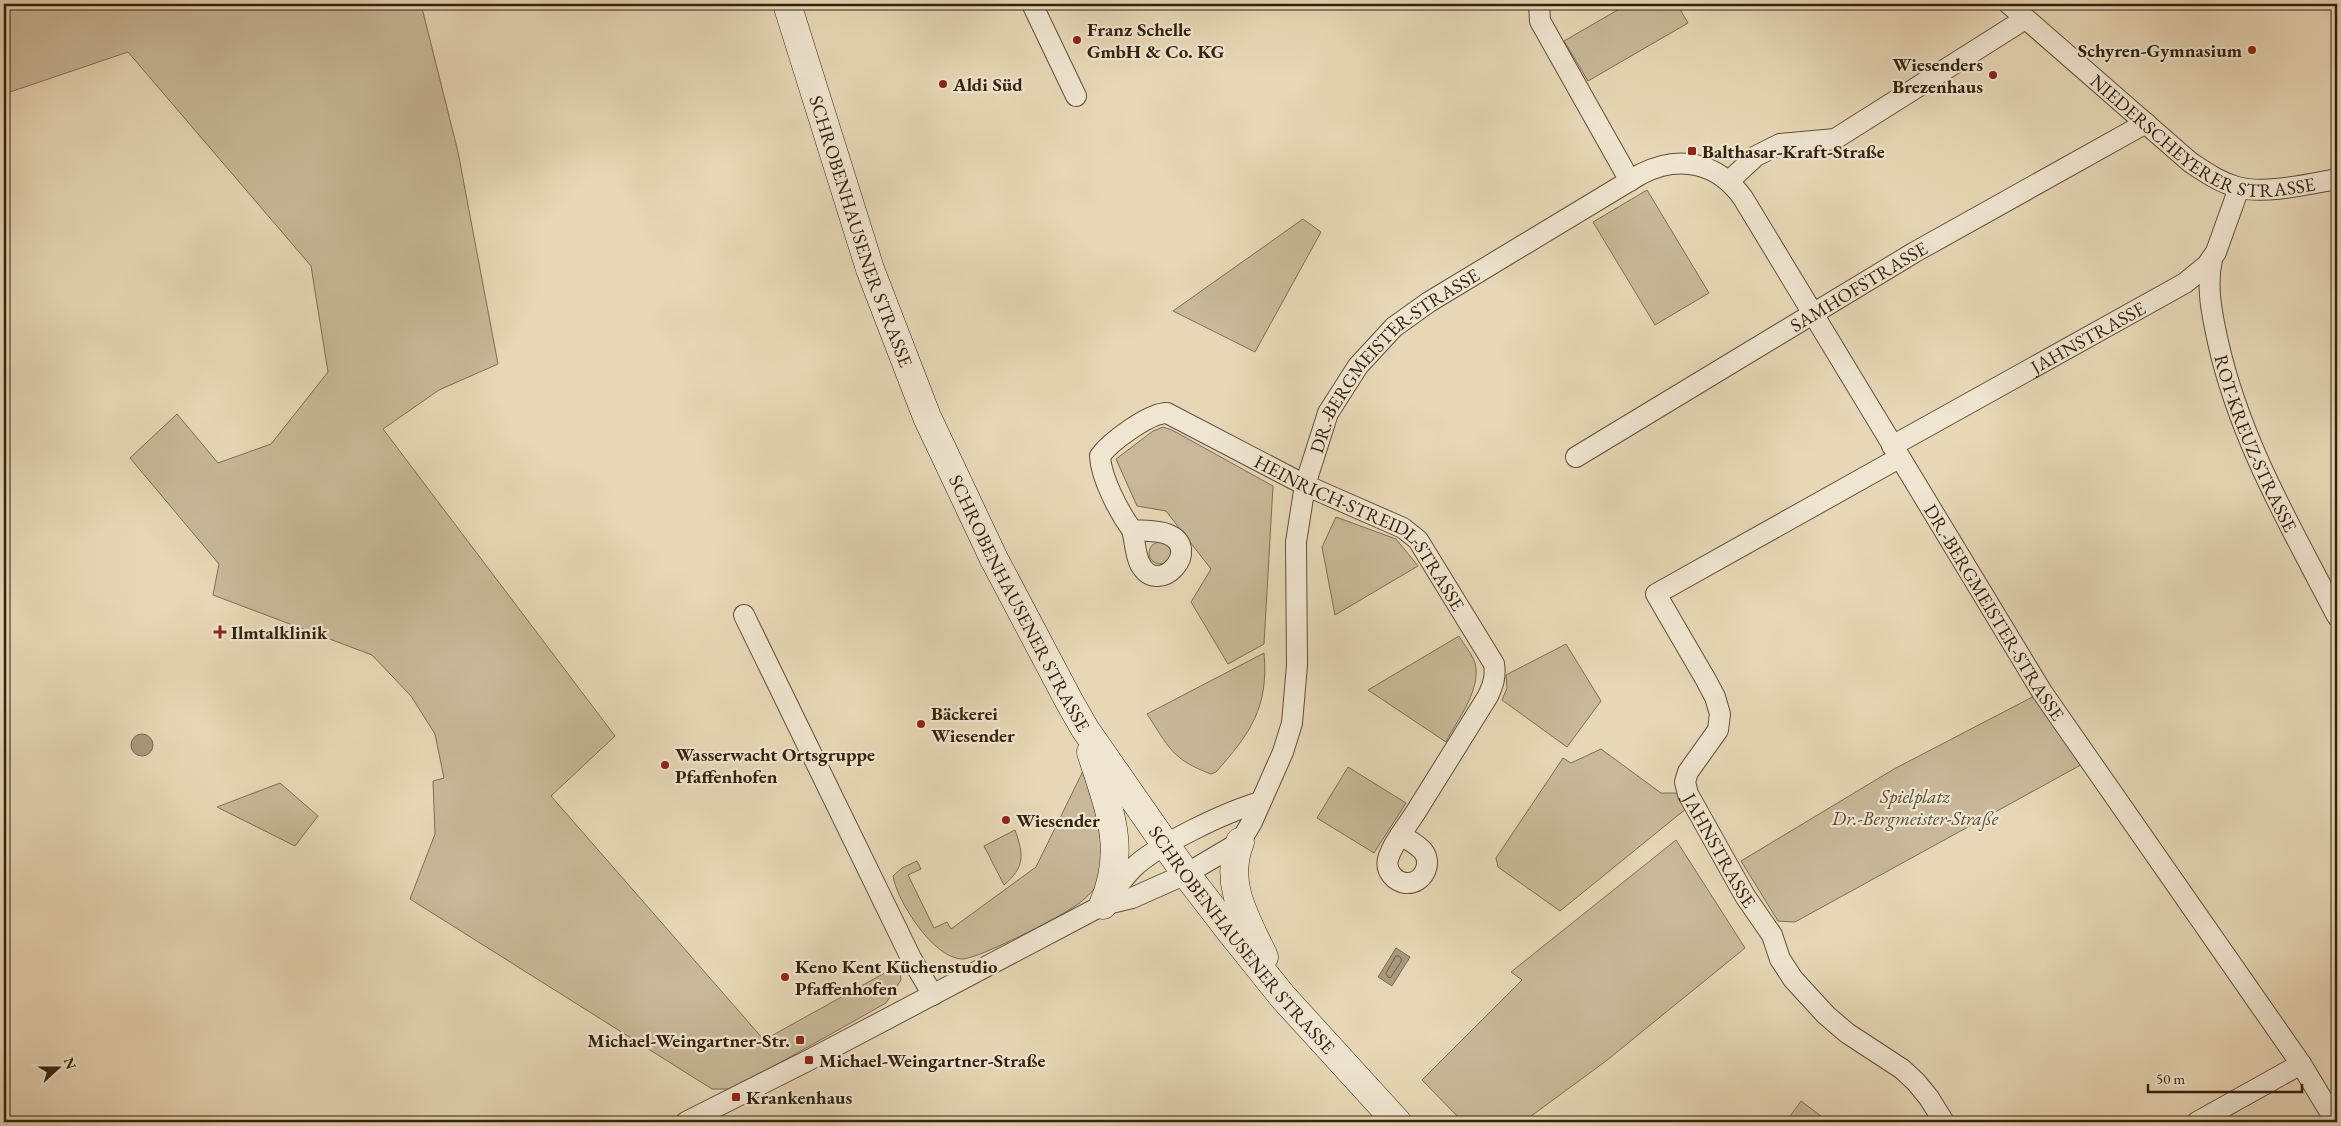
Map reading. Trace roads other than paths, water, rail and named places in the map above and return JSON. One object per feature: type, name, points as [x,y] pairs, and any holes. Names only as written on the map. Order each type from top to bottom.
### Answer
[{"type":"main road","name":"SCHROBENHAUSENER STRASSE","points":[[787,4],[870,269],[927,417],[994,559],[1085,729],[1186,874],[1283,997],[1397,1122]]},
{"type":"main road","points":[[1085,729],[1114,827],[1116,848],[1111,887],[1103,905]]},
{"type":"main road","points":[[1240,842],[1235,855],[1236,893],[1283,997]]},
{"type":"street","points":[[1032,4],[1076,96]]},
{"type":"street","points":[[1539,4],[1540,21],[1630,180]]},
{"type":"street","name":"NIEDERSCHEYERER STRASSE","points":[[2009,4],[2190,162],[2214,178],[2239,188],[2284,187],[2337,180]]},
{"type":"street","points":[[1729,181],[1756,156],[1780,144],[1835,139],[2025,19]]},
{"type":"street","name":"SAMHOFSTRASSE","points":[[1576,457],[1915,252],[2146,124]]},
{"type":"street","name":"DR.-BERGMEISTER-STRASSE","points":[[1103,905],[1132,898],[1186,874],[1240,842],[1252,822],[1283,752],[1292,723],[1296,695],[1296,542],[1305,485],[1328,413],[1358,366],[1394,328],[1429,302],[1630,180],[1654,168],[1680,163],[1711,170],[1729,181],[1748,205],[1812,314],[2047,700],[2301,1064],[2336,1122]]},
{"type":"street","name":"JAHNSTRASSE","points":[[1944,1122],[1916,1082],[1902,1069],[1847,1033],[1826,1015],[1793,979],[1780,959],[1772,935],[1745,896],[1688,794],[1685,782],[1688,772],[1718,730],[1720,714],[1715,697],[1706,680],[1656,594],[2175,290],[2212,260],[2224,235],[2239,188]]},
{"type":"street","name":"ROT-KREUZ-STRASSE","points":[[2212,260],[2209,272],[2210,303],[2221,357],[2233,398],[2247,436],[2266,478],[2337,616]]},
{"type":"street","name":"HEINRICH-STREIDL-STRASSE","points":[[1132,530],[1124,518],[1104,476],[1100,456],[1112,444],[1159,413],[1174,416],[1229,447],[1305,485],[1403,528],[1418,540],[1494,664],[1495,681],[1488,696],[1401,835]]},
{"type":"street","points":[[744,615],[911,958],[934,995]]},
{"type":"street","points":[[694,1121],[1103,905],[1133,868],[1166,845],[1238,809],[1260,802]]},
{"type":"street","points":[[2197,1122],[2301,1064]]},
{"type":"water","points":[[142,734],[150,737],[153,745],[150,753],[142,756],[134,753],[131,745],[134,737]]},
{"type":"water","points":[[1396,948],[1410,957],[1392,986],[1378,977]]},
{"type":"place","name":"Franz Schelle GmbH & Co. KG","points":[[1077,40]]},
{"type":"place","name":"Schyren-Gymnasium","points":[[2252,50]]},
{"type":"place","name":"Wiesenders Brezenhaus","points":[[1993,75]]},
{"type":"place","name":"Aldi Süd","points":[[943,84]]},
{"type":"place","name":"Balthasar-Kraft-Straße","points":[[1692,151]]},
{"type":"place","name":"Ilmtalklinik","points":[[220,632]]},
{"type":"place","name":"Bäckerei Wiesender","points":[[921,724]]},
{"type":"place","name":"Wasserwacht Ortsgruppe Pfaffenhofen","points":[[665,765]]},
{"type":"place","name":"Wiesender","points":[[1006,820]]},
{"type":"place","name":"Keno Kent Küchenstudio Pfaffenhofen","points":[[785,977]]},
{"type":"place","name":"Michael-Weingartner-Str.","points":[[800,1040]]},
{"type":"place","name":"Michael-Weingartner-Straße","points":[[809,1060]]},
{"type":"place","name":"Krankenhaus","points":[[736,1097]]},
{"type":"park label","name":"Spielplatz Dr.-Bergmeister-Straße","points":[[1915,807]]}]
